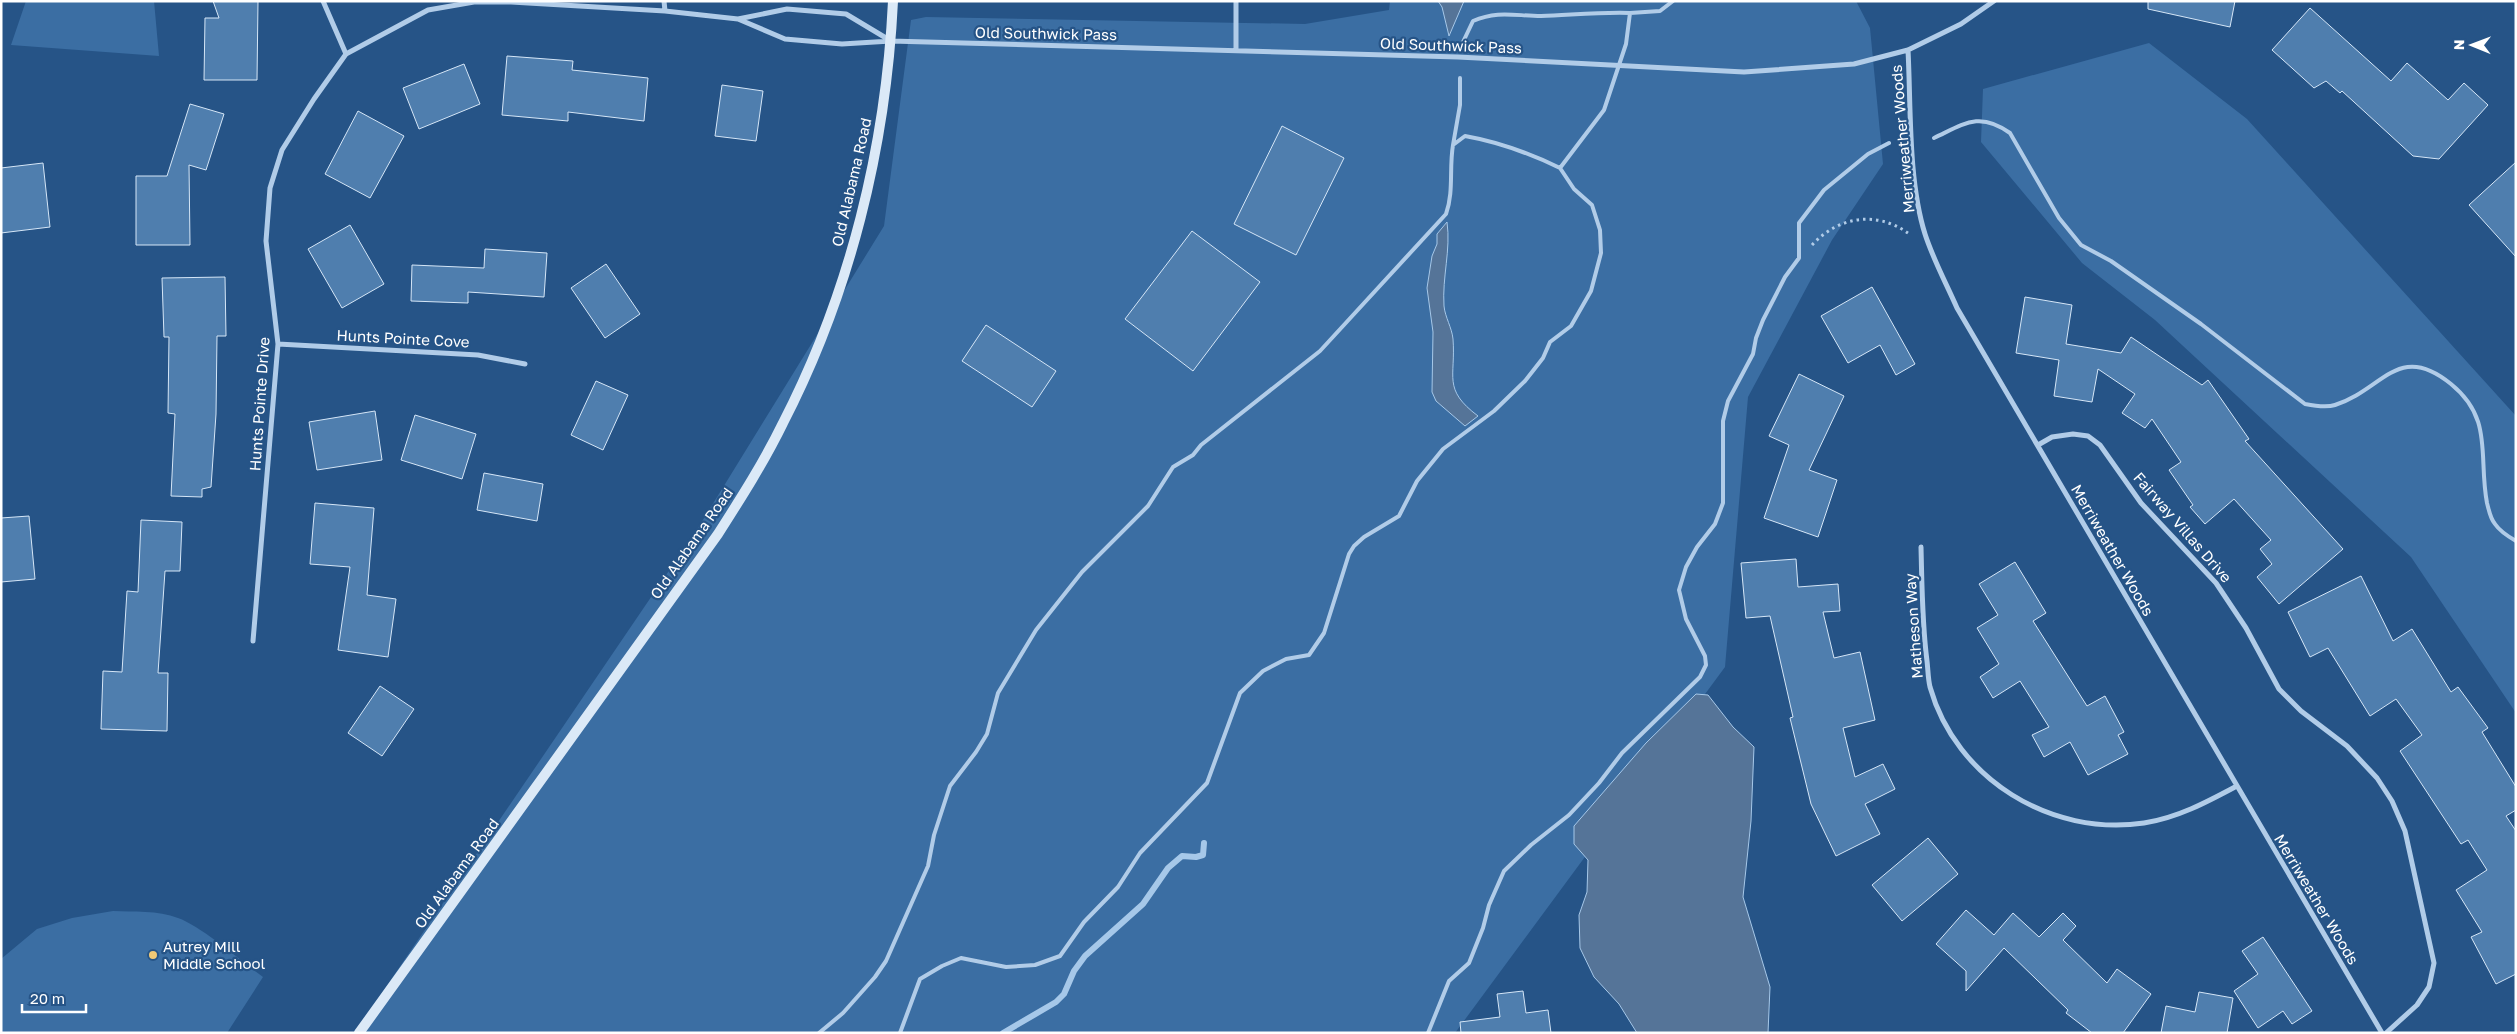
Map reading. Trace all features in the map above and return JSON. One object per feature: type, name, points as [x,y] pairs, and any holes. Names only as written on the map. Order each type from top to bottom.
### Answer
[{"type":"main road","name":"Old Alabama Road","points":[[359,1033],[718,534],[752,480],[784,422],[824,333],[856,236],[879,139],[891,41],[893,1]]},
{"type":"street","points":[[324,1],[346,54]]},
{"type":"street","points":[[664,1],[664,12]]},
{"type":"street","points":[[1236,1],[1236,50]]},
{"type":"street","name":"Old Southwick Pass","points":[[891,41],[1458,57],[1744,72],[1854,64],[1908,50],[1961,24],[1994,1]]},
{"type":"street","name":"Hunts Pointe Drive","points":[[253,641],[278,344],[266,241],[270,188],[282,150],[314,99],[346,54],[428,10],[474,2],[511,2],[664,12],[738,20],[785,40],[842,44],[891,41]]},
{"type":"street","name":"Hunts Pointe Drive","points":[[738,20],[787,9],[846,14],[891,41]]},
{"type":"street","name":"Merriweather Woods","points":[[1908,50],[1914,173],[1919,210],[1925,235],[1957,308],[2235,786],[2382,1033]]},
{"type":"street","name":"Hunts Pointe Cove","points":[[278,344],[478,355],[525,364]]},
{"type":"street","name":"Fairway Villas Drive","points":[[2038,445],[2052,438],[2073,434],[2088,436],[2100,445],[2141,503],[2216,582],[2246,628],[2279,689],[2301,712],[2347,746],[2377,778],[2392,801],[2405,831],[2434,962],[2429,987],[2417,1005],[2386,1033]]},
{"type":"street","name":"Matheson Way","points":[[1921,547],[1924,636],[1930,687],[1944,720],[1963,752],[2000,787],[2027,805],[2052,816],[2080,822],[2119,825],[2145,823],[2172,816],[2206,802],[2235,786]]},
{"type":"lane","points":[[1463,42],[1473,20],[1484,16],[1506,13],[1538,16],[1660,11],[1673,1]]},
{"type":"lane","points":[[1560,168],[1604,110],[1626,44],[1630,13]]},
{"type":"lane","points":[[819,1033],[843,1013],[875,977],[886,960],[928,866],[934,835],[950,786],[987,734],[998,692],[1036,630],[1082,572],[1148,506],[1173,468],[1193,455],[1201,445],[1320,351],[1446,214],[1451,200],[1450,162],[1460,105],[1460,78]]},
{"type":"lane","points":[[1934,138],[1974,120],[1998,124],[2010,133],[2059,218],[2081,245],[2110,261],[2201,324],[2305,404],[2335,405],[2402,368],[2428,368],[2444,378],[2460,391],[2480,421],[2484,442],[2485,493],[2489,512],[2495,524],[2516,541]]},
{"type":"lane","points":[[900,1033],[920,979],[942,966],[961,958],[1006,967],[1035,966],[1060,956],[1084,922],[1118,887],[1140,853],[1207,783],[1240,693],[1271,667],[1286,659],[1309,655],[1324,634],[1349,554],[1354,546],[1375,529],[1400,516],[1417,481],[1443,449],[1494,411],[1525,382],[1543,358],[1550,342],[1571,326],[1591,291],[1601,253],[1600,230],[1592,205],[1574,189],[1560,168],[1526,152],[1488,140],[1465,136],[1453,145]]},
{"type":"lane","points":[[1428,1033],[1449,981],[1469,963],[1483,928],[1489,904],[1504,871],[1531,845],[1569,815],[1622,753],[1700,677],[1706,666],[1704,656],[1686,620],[1679,590],[1686,567],[1697,547],[1715,524],[1723,503],[1724,421],[1728,401],[1753,354],[1756,338],[1763,320],[1785,277],[1800,258],[1799,223],[1824,190],[1868,154],[1889,143]]},
{"type":"path","points":[[1800,258],[1824,232],[1835,225],[1854,220],[1884,222],[1898,226],[1908,233]]},
{"type":"shaded area","points":[[26,1],[154,1],[159,56],[11,45]]},
{"type":"shaded area","points":[[1390,1],[1856,1],[1870,28],[1883,164],[1832,240],[1748,397],[1725,667],[1455,1033],[359,1033],[369,1012],[698,528],[884,226],[911,20],[926,17],[1305,24],[1389,10]]},
{"type":"shaded area","points":[[1438,1],[1464,1],[1449,36],[1442,7]]},
{"type":"shaded area","points":[[2149,43],[2247,119],[2516,416],[2516,713],[2411,557],[2155,320],[2082,263],[1981,142],[1983,89]]},
{"type":"shaded area","points":[[1447,222],[1448,243],[1444,306],[1453,339],[1453,382],[1459,398],[1478,416],[1465,426],[1436,401],[1432,392],[1433,332],[1427,288],[1432,256],[1437,244],[1437,234]]},
{"type":"shaded area","points":[[1696,694],[1708,695],[1733,727],[1754,747],[1751,821],[1743,897],[1770,987],[1768,1033],[1637,1033],[1619,1004],[1594,977],[1580,948],[1579,915],[1587,892],[1588,860],[1574,844],[1574,826],[1646,743]]},
{"type":"shaded area","points":[[113,911],[154,913],[178,918],[198,928],[263,977],[227,1033],[1,1033],[1,959],[37,929],[72,918]]},
{"type":"building","points":[[213,1],[258,1],[257,80],[204,80],[205,18],[219,18]]},
{"type":"building","points":[[2148,1],[2235,1],[2230,27],[2148,9]]},
{"type":"building","points":[[2310,8],[2391,81],[2407,63],[2448,100],[2464,83],[2488,105],[2439,159],[2413,156],[2342,91],[2340,93],[2326,81],[2314,88],[2272,50]]},
{"type":"building","points":[[507,56],[573,61],[572,70],[648,78],[644,121],[568,112],[568,121],[502,115]]},
{"type":"building","points":[[464,64],[480,104],[419,129],[403,88]]},
{"type":"building","points":[[722,85],[763,91],[756,141],[715,136]]},
{"type":"building","points":[[190,104],[224,114],[206,170],[189,165],[190,245],[136,245],[136,176],[167,176]]},
{"type":"building","points":[[358,111],[404,136],[370,198],[325,174]]},
{"type":"building","points":[[1282,126],[1344,158],[1296,255],[1234,224]]},
{"type":"building","points":[[2516,162],[2516,257],[2469,205]]},
{"type":"building","points":[[43,163],[50,227],[1,233],[1,168]]},
{"type":"building","points":[[350,225],[384,284],[342,308],[308,249]]},
{"type":"building","points":[[1192,231],[1260,282],[1193,371],[1125,319]]},
{"type":"building","points":[[485,249],[547,253],[544,297],[468,292],[468,303],[411,301],[412,265],[484,268]]},
{"type":"building","points":[[606,264],[640,314],[605,338],[571,288]]},
{"type":"building","points":[[225,277],[226,336],[217,336],[216,414],[211,487],[202,489],[202,497],[171,496],[175,414],[168,413],[169,337],[164,337],[162,278]]},
{"type":"building","points":[[1872,287],[1915,364],[1896,375],[1880,345],[1848,363],[1821,316]]},
{"type":"building","points":[[2025,297],[2072,305],[2066,344],[2121,353],[2131,337],[2202,385],[2208,380],[2249,439],[2245,441],[2343,549],[2279,604],[2257,577],[2272,564],[2260,549],[2271,540],[2234,499],[2205,524],[2190,507],[2193,505],[2169,470],[2181,462],[2152,419],[2145,428],[2122,413],[2135,394],[2098,369],[2092,402],[2054,396],[2059,360],[2016,353]]},
{"type":"building","points":[[986,325],[1056,371],[1032,407],[962,361]]},
{"type":"building","points":[[1799,374],[1844,396],[1809,470],[1837,480],[1818,537],[1764,518],[1789,445],[1769,436]]},
{"type":"building","points":[[596,381],[628,395],[603,450],[571,435]]},
{"type":"building","points":[[375,411],[382,460],[317,470],[309,422]]},
{"type":"building","points":[[415,415],[476,434],[462,479],[401,460]]},
{"type":"building","points":[[484,473],[543,484],[537,521],[477,510]]},
{"type":"building","points":[[315,503],[374,508],[367,595],[396,599],[388,657],[338,650],[350,567],[310,564]]},
{"type":"building","points":[[29,516],[35,579],[1,582],[1,518]]},
{"type":"building","points":[[141,520],[182,522],[180,571],[165,571],[158,673],[168,673],[167,731],[101,729],[103,671],[122,672],[127,591],[138,592]]},
{"type":"building","points":[[1796,559],[1798,587],[1838,584],[1840,611],[1823,612],[1834,658],[1860,652],[1875,720],[1843,728],[1855,777],[1883,764],[1895,789],[1865,804],[1880,834],[1836,856],[1811,804],[1790,718],[1793,717],[1770,616],[1746,618],[1741,563]]},
{"type":"building","points":[[2015,562],[2046,613],[2033,621],[2087,706],[2105,696],[2124,732],[2118,735],[2128,754],[2088,775],[2070,742],[2044,757],[2032,735],[2049,727],[2020,681],[1993,698],[1980,677],[1999,664],[1977,628],[1998,615],[1979,584]]},
{"type":"building","points":[[2361,576],[2393,641],[2412,629],[2451,692],[2458,687],[2488,728],[2482,732],[2516,787],[2516,810],[2506,816],[2516,831],[2516,974],[2496,984],[2471,937],[2482,932],[2456,890],[2487,870],[2468,840],[2461,844],[2400,751],[2422,735],[2396,699],[2370,716],[2328,648],[2310,657],[2288,612]]},
{"type":"building","points":[[380,686],[414,709],[382,756],[348,733]]},
{"type":"building","points":[[1928,838],[1958,874],[1902,921],[1872,885]]},
{"type":"building","points":[[1966,910],[1994,935],[2013,913],[2039,937],[2063,913],[2076,926],[2063,940],[2107,983],[2117,969],[2151,994],[2123,1033],[2092,1033],[2066,1013],[2068,1010],[2004,948],[1966,991],[1966,971],[1936,944]]},
{"type":"building","points":[[2263,937],[2312,1011],[2292,1024],[2283,1011],[2258,1028],[2234,991],[2258,974],[2242,951]]},
{"type":"building","points":[[1523,991],[1526,1013],[1548,1010],[1551,1033],[1461,1033],[1460,1022],[1500,1017],[1497,994]]},
{"type":"building","points":[[2199,992],[2233,998],[2227,1033],[2161,1033],[2166,1006],[2195,1012]]},
{"type":"waterway","points":[[1003,1033],[1056,1002],[1064,994],[1074,971],[1085,956],[1143,904],[1168,868],[1182,856],[1196,857],[1203,855],[1204,843]]},
{"type":"place","name":"Autrey Mill Middle School","points":[[153,955]]}]
